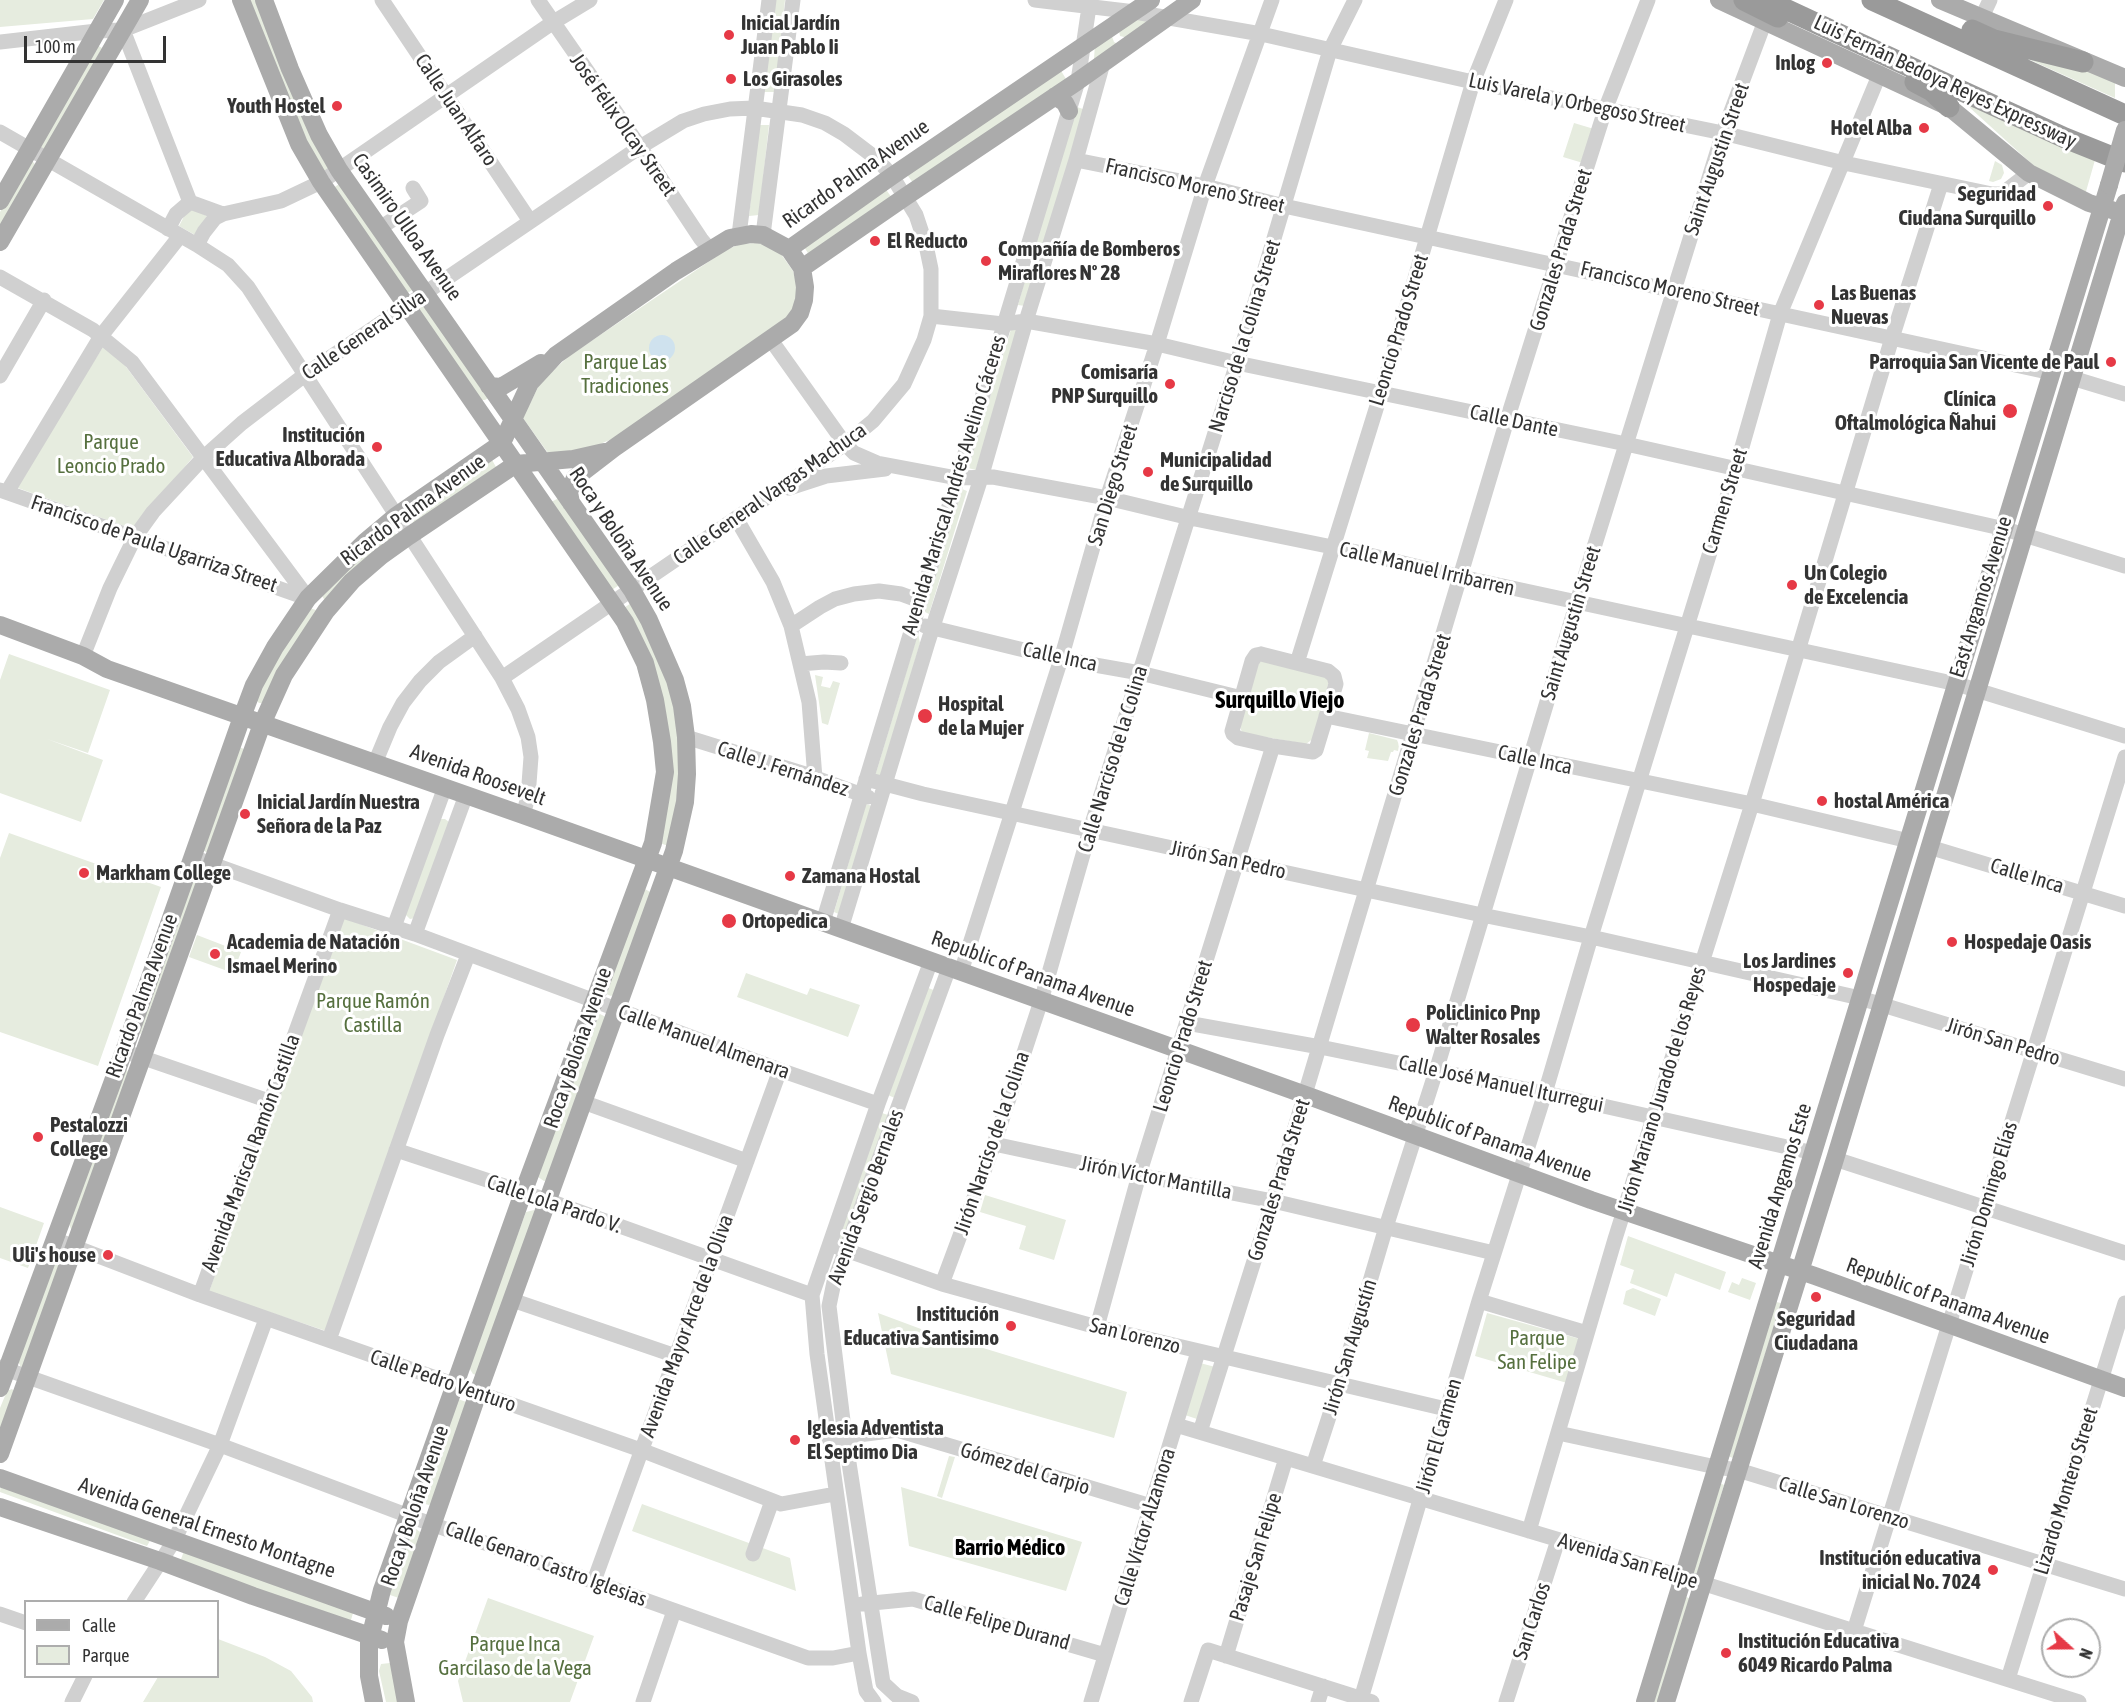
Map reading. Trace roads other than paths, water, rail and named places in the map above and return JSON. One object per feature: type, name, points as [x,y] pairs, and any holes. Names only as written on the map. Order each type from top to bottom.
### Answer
[{"type":"highway","points":[[1744,0],[1932,91],[1949,107]]},
{"type":"highway","name":"Luis Fernán Bedoya Reyes Expressway","points":[[1872,0],[2125,115]]},
{"type":"highway","points":[[1907,0],[1994,40],[2084,62]]},
{"type":"highway","name":"Luis Fernán Bedoya Reyes Expressway","points":[[1766,10],[1910,68],[2065,138],[2125,162]]},
{"type":"main road","points":[[0,201],[115,0]]},
{"type":"main road","points":[[0,242],[140,0]]},
{"type":"main road","points":[[241,0],[299,144],[321,182],[516,464]]},
{"type":"main road","name":"Casimiro Ulloa Avenue","points":[[264,0],[319,135],[339,170],[543,463]]},
{"type":"main road","name":"Ricardo Palma Avenue","points":[[0,1388],[3,1369],[124,1051],[254,685],[274,647],[308,598],[357,549],[396,516],[502,443],[530,383],[556,355],[710,250],[739,235],[763,235],[789,249],[1151,0]]},
{"type":"main road","points":[[802,268],[1192,0]]},
{"type":"main road","points":[[1719,0],[1766,10],[1880,73],[1949,107],[2063,201],[2085,214],[2096,229]]},
{"type":"main road","points":[[1940,0],[2125,78]]},
{"type":"main road","points":[[1117,24],[1114,30],[1116,39],[1123,44],[1129,43]]},
{"type":"main road","points":[[1055,96],[1065,103],[1069,111]]},
{"type":"main road","name":"East Angamos Avenue","points":[[1957,684],[2125,130]]},
{"type":"main road","points":[[2037,178],[2103,208],[2124,210]]},
{"type":"main road","name":"East Angamos Avenue","points":[[1882,1005],[2023,535],[2124,210]]},
{"type":"main road","points":[[569,500],[569,492],[575,478],[614,448],[792,324],[800,313],[805,286],[802,268],[789,249]]},
{"type":"main road","points":[[473,402],[486,402],[491,395],[491,388],[501,387],[556,355]]},
{"type":"main road","name":"Ricardo Palma Avenue","points":[[0,1454],[262,724],[284,675],[326,611],[352,581],[409,536],[516,464],[590,457],[614,448]]},
{"type":"main road","name":"Roca y Boloña Avenue","points":[[406,1702],[395,1642],[399,1621],[478,1393],[668,867],[681,825],[685,802],[686,737],[682,706],[675,680],[654,630],[632,590],[543,463]]},
{"type":"main road","name":"Roca y Boloña Avenue","points":[[374,1702],[369,1676],[370,1636],[382,1590],[523,1192],[647,860],[658,823],[665,772],[656,700],[645,663],[625,622],[516,464]]},
{"type":"main road","points":[[548,511],[552,496],[562,494],[569,500]]},
{"type":"main road","points":[[0,625],[83,656],[99,666]]},
{"type":"main road","points":[[0,635],[82,665],[99,666]]},
{"type":"main road","name":"Avenida Roosevelt","points":[[99,666],[841,929]]},
{"type":"main road","name":"Avenida Angamos Este","points":[[1645,1702],[1957,684]]},
{"type":"main road","name":"Republic of Panama Avenue","points":[[841,929],[1519,1174],[2125,1388]]},
{"type":"main road","name":"Avenida Angamos Este","points":[[1666,1702],[1882,1005]]},
{"type":"main road","name":"Avenida General Ernesto Montagne","points":[[0,1478],[399,1621]]},
{"type":"main road","points":[[0,1507],[160,1561],[343,1627],[395,1642]]},
{"type":"main road","points":[[343,1627],[358,1622],[360,1617],[351,1602],[382,1590],[385,1599],[390,1603],[399,1604],[406,1600]]},
{"type":"main road","points":[[343,1627],[358,1645],[369,1664],[378,1654],[384,1653],[398,1661]]},
{"type":"street","points":[[0,42],[123,30],[199,0]]},
{"type":"street","name":"Calle Juan Alfaro","points":[[382,0],[530,221]]},
{"type":"street","name":"José Félix Olcay Street","points":[[538,0],[710,250]]},
{"type":"street","points":[[197,245],[210,223],[223,213],[280,201],[321,182],[552,23],[590,0]]},
{"type":"street","points":[[739,235],[769,0]]},
{"type":"street","points":[[763,235],[793,0]]},
{"type":"street","name":"Luis Varela y Orbegoso Street","points":[[1035,0],[1089,3],[1261,34],[1473,82],[1722,133],[1844,163],[1992,194],[2001,194],[2037,178]]},
{"type":"street","name":"San Diego Street","points":[[955,970],[1011,814],[1061,659],[1107,498],[1205,186],[1272,0]]},
{"type":"street","points":[[1330,50],[1355,0]]},
{"type":"street","name":"Leoncio Prado Street","points":[[1297,663],[1381,393],[1473,82],[1506,0]]},
{"type":"street","name":"Gonzales Prada Street","points":[[1200,1432],[1274,1202],[1304,1095],[1415,733],[1507,420],[1605,110],[1648,0]]},
{"type":"street","points":[[1982,17],[1990,0]]},
{"type":"street","name":"Avenida Mariscal Andrés Avelino Cáceres","points":[[823,922],[1069,111],[1084,47],[1089,3]]},
{"type":"street","name":"Saint Augustin Street","points":[[1386,1227],[1437,1071],[1577,602],[1722,133],[1766,10]]},
{"type":"street","points":[[123,30],[190,202]]},
{"type":"street","name":"Narciso de la Colina Street","points":[[1190,518],[1330,50]]},
{"type":"street","name":"Avenida Mariscal Andrés Avelino Cáceres","points":[[841,929],[981,478],[1026,321],[1077,160],[1103,63]]},
{"type":"street","name":"Carmen Street","points":[[1545,1093],[1736,468],[1780,314],[1880,73]]},
{"type":"street","name":"Calle General Silva","points":[[83,656],[110,588],[135,537],[153,512],[204,457],[242,423],[306,374],[640,147],[693,117],[730,109],[754,108],[802,115],[844,134],[877,159],[892,176]]},
{"type":"street","points":[[0,132],[197,245],[239,275],[306,374],[502,678],[518,709],[528,737],[531,757],[528,796],[523,815]]},
{"type":"street","name":"Francisco Moreno Street","points":[[1077,160],[1205,186],[1284,206],[2052,373]]},
{"type":"street","name":"Calle General Vargas Machuca","points":[[502,678],[844,444],[873,421],[904,384],[920,349],[931,316],[931,269],[915,215],[892,176]]},
{"type":"street","name":"Jirón Mariano Jurado de los Reyes","points":[[1529,1531],[1587,1333],[1701,961],[1752,804],[1845,492],[1941,184]]},
{"type":"street","points":[[380,228],[421,200]]},
{"type":"street","points":[[190,202],[223,213]]},
{"type":"street","points":[[3,491],[101,336],[174,232],[176,214],[190,202]]},
{"type":"street","points":[[1024,257],[1045,259]]},
{"type":"street","points":[[0,277],[44,300],[101,336],[132,362],[308,598],[326,611]]},
{"type":"street","points":[[0,376],[44,300]]},
{"type":"street","name":"Calle Dante","points":[[931,316],[1003,324],[1026,321],[1157,344],[1845,492],[2005,529],[2125,566]]},
{"type":"street","name":"Calle Manuel Irribarren","points":[[771,340],[844,444],[854,453],[868,460],[894,468],[957,478],[993,477],[1107,498],[1957,684],[2125,736]]},
{"type":"street","points":[[2072,378],[2125,394]]},
{"type":"street","name":"Calle Manuel Irribarren","points":[[770,495],[826,476],[894,468]]},
{"type":"street","name":"Francisco de Paula Ugarriza Street","points":[[3,491],[308,598]]},
{"type":"street","points":[[736,518],[773,582],[791,626],[809,702],[812,771]]},
{"type":"street","name":"Calle Narciso de la Colina","points":[[1041,1001],[1090,831],[1190,518]]},
{"type":"street","points":[[791,626],[820,607],[854,594],[879,591],[901,594],[920,601]]},
{"type":"street","name":"Calle Inca","points":[[913,622],[1061,659],[1140,673],[1242,698]]},
{"type":"street","points":[[375,762],[403,703],[420,681],[439,662],[475,636]]},
{"type":"street","points":[[1257,655],[1297,663],[1328,671],[1334,676],[1336,684],[1316,750],[1313,752],[1273,746],[1238,738],[1233,734],[1252,661],[1257,655]]},
{"type":"street","points":[[800,664],[841,663]]},
{"type":"street","name":"Calle Inca","points":[[1326,716],[1752,804],[1909,841]]},
{"type":"street","name":"Calle J. Fernández","points":[[686,737],[812,771],[861,794],[880,800]]},
{"type":"street","name":"Leoncio Prado Street","points":[[1096,1327],[1139,1175],[1273,746]]},
{"type":"street","name":"Jirón Domingo Elías","points":[[1854,1631],[2125,757]]},
{"type":"street","name":"Jirón San Pedro","points":[[866,779],[1011,814],[1591,937],[1860,998],[2125,1079]]},
{"type":"street","points":[[394,927],[445,787]]},
{"type":"street","points":[[415,934],[466,795]]},
{"type":"street","name":"Calle Inca","points":[[1929,847],[2125,906]]},
{"type":"street","name":"Calle Manuel Almenara","points":[[192,857],[415,934],[468,956],[780,1071],[878,1104]]},
{"type":"street","name":"Avenida Mariscal Ramón Castilla","points":[[201,1295],[269,1101],[340,910]]},
{"type":"street","points":[[328,1340],[468,956]]},
{"type":"street","name":"Avenida Sergio Bernales","points":[[874,1702],[866,1691],[858,1653],[817,1354],[812,1295],[878,1104],[931,961]]},
{"type":"street","name":"Avenida Sergio Bernales","points":[[912,1702],[897,1696],[885,1696],[845,1437],[829,1306],[834,1282],[955,970]]},
{"type":"street","name":"Jirón Narciso de la Colina","points":[[942,1284],[994,1144],[1041,1001]]},
{"type":"street","name":"Calle José Manuel Iturregui","points":[[1187,1023],[1320,1047],[1545,1093],[1814,1153]]},
{"type":"street","points":[[124,1051],[269,1101]]},
{"type":"street","name":"Avenida Mayor Arce de la Oliva","points":[[594,1581],[780,1071]]},
{"type":"street","name":"Jirón El Carmen","points":[[1366,1700],[1446,1409],[1545,1093]]},
{"type":"street","points":[[583,1102],[747,1161]]},
{"type":"street","name":"Jirón Víctor Mantilla","points":[[994,1144],[1274,1202],[1494,1253]]},
{"type":"street","name":"Calle Lola Pardo V.","points":[[396,1150],[547,1200],[812,1295]]},
{"type":"street","points":[[1835,1159],[2125,1253]]},
{"type":"street","name":"Jirón San Augustín","points":[[1313,1466],[1386,1227]]},
{"type":"street","name":"Calle Pedro Venturo","points":[[54,1239],[266,1319],[641,1450],[781,1504],[835,1494]]},
{"type":"street","name":"San Lorenzo","points":[[829,1244],[942,1284],[1096,1327],[1446,1409]]},
{"type":"street","points":[[512,1300],[676,1356]]},
{"type":"street","points":[[1479,1301],[1587,1333]]},
{"type":"street","name":"Lizardo Montero Street","points":[[2008,1679],[2125,1303]]},
{"type":"street","points":[[135,1600],[174,1541],[220,1445],[266,1319]]},
{"type":"street","points":[[817,1354],[833,1352]]},
{"type":"street","name":"Calle Víctor Alzamora","points":[[1091,1702],[1198,1352]]},
{"type":"street","name":"Calle Genaro Castro Iglesias","points":[[3,1369],[808,1658],[833,1658],[858,1653]]},
{"type":"street","name":"Avenida San Felipe","points":[[1176,1425],[1683,1577],[2079,1702]]},
{"type":"street","name":"Gómez del Carpio","points":[[828,1439],[897,1430],[1151,1506]]},
{"type":"street","name":"Calle San Lorenzo","points":[[1558,1433],[1738,1470],[2125,1589]]},
{"type":"street","name":"Pasaje San Felipe","points":[[1226,1656],[1286,1458]]},
{"type":"street","points":[[753,1554],[772,1501]]},
{"type":"street","points":[[840,1530],[860,1527]]},
{"type":"street","name":"San Carlos","points":[[1506,1702],[1558,1540]]},
{"type":"street","name":"Calle Felipe Durand","points":[[852,1606],[913,1599],[1106,1655]]},
{"type":"street","points":[[645,1701],[675,1611]]},
{"type":"street","points":[[0,1614],[24,1622]]},
{"type":"street","points":[[1191,1702],[1208,1650],[1366,1700]]},
{"type":"street","points":[[72,1702],[85,1678]]},
{"type":"street","points":[[1318,1702],[1323,1686]]},
{"type":"water","points":[[662,335],[671,339],[675,348],[671,357],[662,361],[653,357],[649,348],[653,339]]},
{"type":"place","name":"Inicial Jardín Juan Pablo Ii","points":[[729,35]]},
{"type":"place","name":"Inlog","points":[[1827,63]]},
{"type":"place","name":"Los Girasoles","points":[[731,79]]},
{"type":"place","name":"Youth Hostel","points":[[337,106]]},
{"type":"place","name":"Hotel Alba","points":[[1924,128]]},
{"type":"place","name":"Seguridad Ciudana Surquillo","points":[[2048,206]]},
{"type":"place","name":"El Reducto","points":[[875,241]]},
{"type":"place","name":"Compañía de Bomberos Miraflores Nº 28","points":[[986,261]]},
{"type":"place","name":"Las Buenas Nuevas","points":[[1819,305]]},
{"type":"place","name":"Parroquia San Vicente de Paul","points":[[2111,362]]},
{"type":"place","name":"Comisaría PNP Surquillo","points":[[1170,384]]},
{"type":"place","name":"Clínica Oftalmológica Ñahui","points":[[2010,411]]},
{"type":"place","name":"Institución Educativa Alborada","points":[[377,447]]},
{"type":"place","name":"Municipalidad de Surquillo","points":[[1148,472]]},
{"type":"place","name":"Un Colegio de Excelencia","points":[[1792,585]]},
{"type":"place","name":"Hospital de la Mujer","points":[[925,716]]},
{"type":"place","name":"hostal América","points":[[1822,801]]},
{"type":"place","name":"Inicial Jardín Nuestra Señora de la Paz","points":[[245,814]]},
{"type":"place","name":"Markham College","points":[[84,873]]},
{"type":"place","name":"Zamana Hostal","points":[[790,876]]},
{"type":"place","name":"Ortopedica","points":[[729,921]]},
{"type":"place","name":"Hospedaje Oasis","points":[[1952,942]]},
{"type":"place","name":"Academia de Natación Ismael Merino","points":[[215,954]]},
{"type":"place","name":"Los Jardines Hospedaje","points":[[1848,973]]},
{"type":"place","name":"Policlinico Pnp Walter Rosales","points":[[1413,1025]]},
{"type":"place","name":"Pestalozzi College","points":[[38,1137]]},
{"type":"place","name":"Uli's house","points":[[108,1255]]},
{"type":"place","name":"Seguridad Ciudadana","points":[[1816,1297]]},
{"type":"place","name":"Institución Educativa Santisimo","points":[[1011,1326]]},
{"type":"place","name":"Iglesia Adventista El Septimo Dia","points":[[795,1440]]},
{"type":"place","name":"Institución educativa inicial No. 7024","points":[[1993,1570]]},
{"type":"place","name":"Institución Educativa 6049 Ricardo Palma","points":[[1726,1653]]},
{"type":"district","name":"Surquillo Viejo","points":[[1280,700]]},
{"type":"district","name":"Barrio Médico","points":[[1010,1548]]},
{"type":"park label","name":"Parque Las Tradiciones","points":[[625,374]]},
{"type":"park label","name":"Parque Leoncio Prado","points":[[111,454]]},
{"type":"park label","name":"Parque Ramón Castilla","points":[[373,1013]]},
{"type":"park label","name":"Parque San Felipe","points":[[1537,1350]]},
{"type":"park label","name":"Parque Inca Garcilaso de la Vega","points":[[515,1656]]}]
